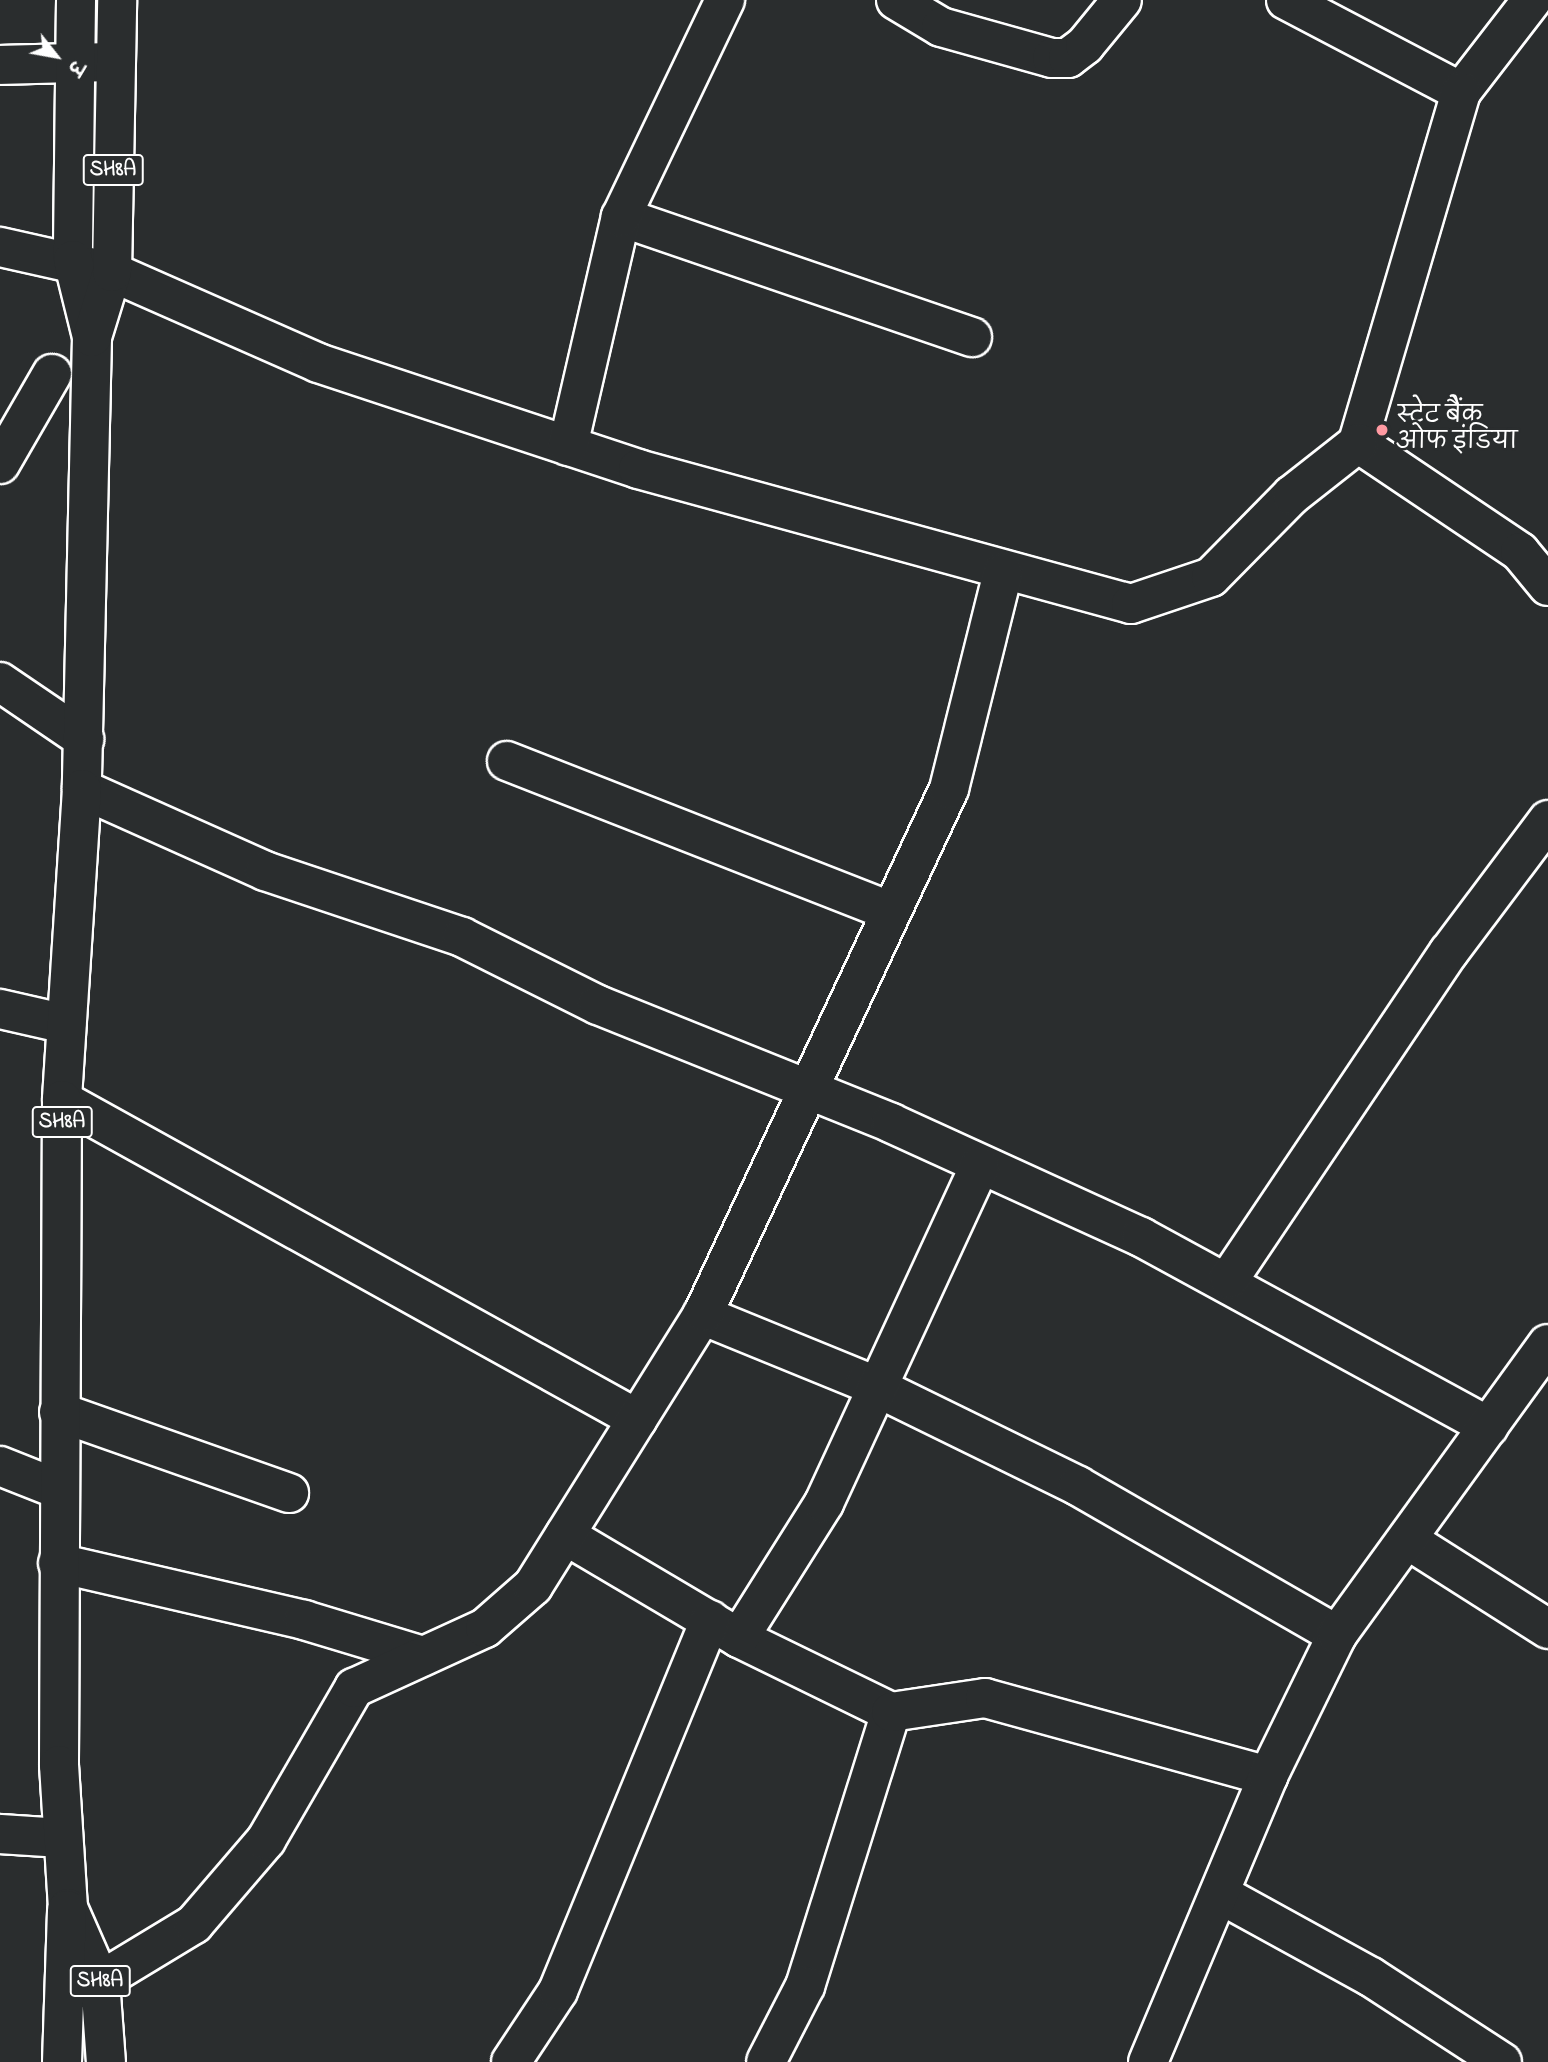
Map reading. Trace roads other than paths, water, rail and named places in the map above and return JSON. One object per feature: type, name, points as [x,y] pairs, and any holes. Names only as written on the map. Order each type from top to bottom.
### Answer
[{"type":"street","name":"SH8A","points":[[61,2062],[60,1996],[68,1908],[62,1838],[58,1563],[62,1100],[82,789],[92,337],[73,260],[73,63],[76,0]]},
{"type":"street","name":"SH8A","points":[[92,337],[112,272],[117,0]]},
{"type":"street","points":[[568,446],[621,217],[725,0]]},
{"type":"street","points":[[896,0],[941,27],[1052,58],[1068,58],[1086,46],[1122,0]]},
{"type":"street","points":[[1286,0],[1461,92]]},
{"type":"street","points":[[0,247],[73,260],[112,272],[318,363],[568,446],[1003,573],[1131,604],[1211,577],[1292,495],[1358,443],[1461,92],[1532,0]]},
{"type":"street","points":[[0,65],[115,61]]},
{"type":"street","points":[[621,217],[972,337]]},
{"type":"street","points":[[0,464],[52,374]]},
{"type":"street","points":[[1358,443],[1520,552],[1548,586]]},
{"type":"street","points":[[60,1996],[100,1981],[194,1924],[266,1840],[354,1688],[485,1628],[533,1586],[702,1315],[802,1092],[949,789],[1003,573]]},
{"type":"street","points":[[0,682],[83,739]]},
{"type":"street","points":[[507,761],[890,911]]},
{"type":"street","points":[[82,789],[265,871],[462,937],[598,1005],[980,1166],[1229,1279],[1489,1427]]},
{"type":"street","points":[[1229,1279],[1449,952],[1548,820]]},
{"type":"street","points":[[0,1009],[66,1024]]},
{"type":"street","points":[[62,1100],[637,1419]]},
{"type":"street","points":[[511,2062],[558,1991],[724,1629],[824,1503],[980,1166]]},
{"type":"street","points":[[702,1315],[876,1387],[1078,1486],[1337,1635]]},
{"type":"street","points":[[1148,2062],[1268,1776],[1337,1635],[1409,1540],[1548,1344]]},
{"type":"street","points":[[59,1412],[289,1493]]},
{"type":"street","points":[[0,1466],[58,1489]]},
{"type":"street","points":[[565,1535],[724,1629],[891,1712],[985,1698],[1268,1776]]},
{"type":"street","points":[[1409,1540],[1548,1629]]},
{"type":"street","points":[[58,1563],[304,1620],[423,1656]]},
{"type":"street","points":[[766,2062],[804,1986],[891,1712]]},
{"type":"street","points":[[0,1834],[62,1838]]},
{"type":"street","points":[[1220,1894],[1371,1977],[1502,2062]]},
{"type":"street","name":"SH8A","points":[[68,1908],[100,1981],[106,2062]]},
{"type":"place","name":"स्टेट बेैंक ओफ इंडिया","points":[[1382,430]]}]
